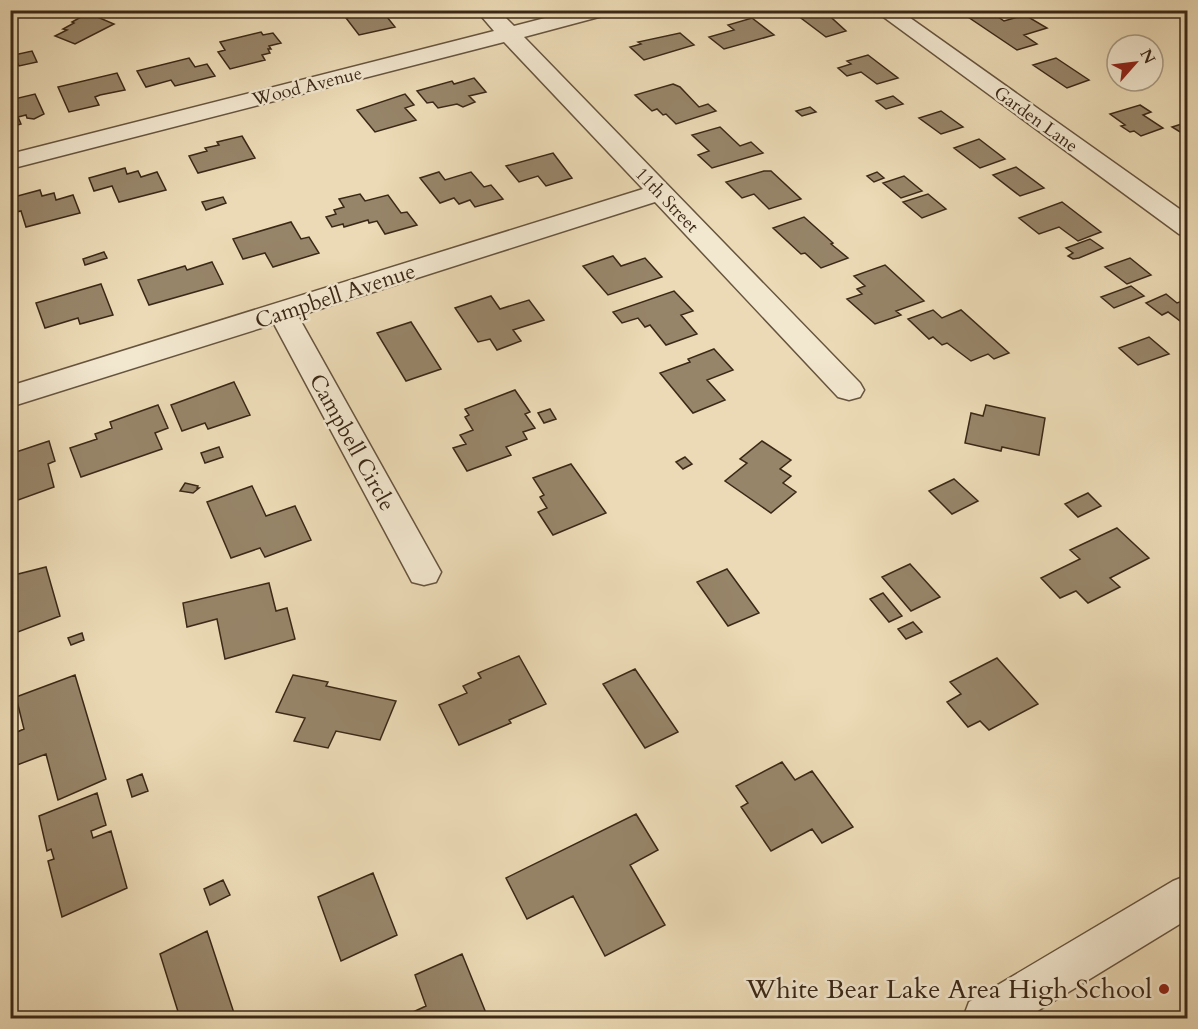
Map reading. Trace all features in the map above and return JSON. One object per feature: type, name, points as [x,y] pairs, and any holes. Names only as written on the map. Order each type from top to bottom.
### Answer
[{"type":"street","name":"11th Street","points":[[486,10],[849,390]]},
{"type":"street","name":"Wood Avenue","points":[[10,162],[603,10]]},
{"type":"street","name":"Garden Lane","points":[[884,10],[1188,228]]},
{"type":"street","name":"Campbell Avenue","points":[[10,397],[660,192]]},
{"type":"street","name":"Campbell Circle","points":[[282,312],[424,572]]},
{"type":"street","points":[[985,1018],[1188,895]]},
{"type":"building","points":[[366,10],[391,10],[395,15],[387,17],[395,27],[359,35],[346,18],[368,13]]},
{"type":"building","points":[[823,10],[846,31],[826,37],[793,12]]},
{"type":"building","points":[[988,10],[1004,21],[1025,15],[1047,28],[1024,35],[1037,44],[1017,50],[965,15]]},
{"type":"building","points":[[88,13],[114,24],[75,44],[55,36],[67,30],[63,29]]},
{"type":"building","points":[[752,18],[774,35],[724,49],[709,37],[734,30],[728,25]]},
{"type":"building","points":[[261,32],[263,35],[273,33],[281,43],[269,46],[270,53],[262,55],[265,60],[230,69],[218,52],[225,50],[220,42]]},
{"type":"building","points":[[680,33],[694,45],[644,60],[630,47],[641,44],[638,42]]},
{"type":"building","points":[[32,51],[37,62],[19,66],[14,55]]},
{"type":"building","points":[[868,55],[898,78],[877,84],[861,72],[847,76],[838,68],[851,64],[847,61]]},
{"type":"building","points":[[189,58],[195,67],[207,64],[215,76],[175,86],[171,80],[146,87],[137,71]]},
{"type":"building","points":[[1056,58],[1089,80],[1067,88],[1033,65]]},
{"type":"building","points":[[117,73],[125,90],[100,95],[95,97],[99,105],[69,112],[58,87]]},
{"type":"building","points":[[474,78],[486,92],[469,96],[475,102],[463,107],[457,104],[438,108],[433,102],[427,103],[417,91],[452,81],[454,84]]},
{"type":"building","points":[[673,84],[680,87],[699,107],[708,104],[716,111],[676,124],[657,109],[652,111],[635,95]]},
{"type":"building","points":[[35,94],[44,114],[34,119],[27,118],[26,115],[18,117],[21,124],[10,127],[10,100]]},
{"type":"building","points":[[405,94],[414,105],[405,108],[416,120],[375,132],[357,110]]},
{"type":"building","points":[[893,96],[903,104],[886,109],[876,101]]},
{"type":"building","points":[[1140,105],[1151,112],[1143,115],[1163,128],[1141,136],[1121,126],[1125,125],[1110,114]]},
{"type":"building","points":[[810,107],[816,112],[802,116],[796,111]]},
{"type":"building","points":[[941,111],[963,127],[941,134],[919,118]]},
{"type":"building","points":[[1188,122],[1188,135],[1172,127]]},
{"type":"building","points":[[720,127],[740,146],[751,142],[763,153],[712,168],[698,155],[709,151],[692,135]]},
{"type":"building","points":[[242,136],[255,158],[198,173],[189,156],[207,151],[205,148],[219,145],[217,142]]},
{"type":"building","points":[[979,139],[1005,159],[980,168],[954,148]]},
{"type":"building","points":[[553,153],[572,178],[546,186],[538,176],[519,182],[506,166]]},
{"type":"building","points":[[1016,167],[1044,188],[1020,196],[993,175]]},
{"type":"building","points":[[125,168],[127,174],[138,171],[141,177],[157,172],[166,190],[119,202],[112,186],[94,191],[89,178]]},
{"type":"building","points":[[771,171],[801,199],[769,209],[754,194],[742,198],[726,182]]},
{"type":"building","points":[[439,172],[445,180],[471,172],[484,187],[491,185],[503,199],[475,207],[470,200],[459,204],[454,198],[440,203],[420,178]]},
{"type":"building","points":[[877,172],[884,178],[874,182],[867,176]]},
{"type":"building","points":[[904,176],[922,191],[901,198],[883,183]]},
{"type":"building","points":[[40,190],[42,196],[54,193],[56,200],[73,195],[80,213],[26,227],[21,211],[12,213],[10,198]]},
{"type":"building","points":[[360,194],[365,201],[388,195],[401,213],[407,212],[417,225],[385,234],[377,221],[369,223],[368,220],[344,227],[343,224],[332,227],[326,217],[336,214],[334,210],[344,207],[339,199]]},
{"type":"building","points":[[928,194],[946,209],[922,218],[903,202]]},
{"type":"building","points":[[223,197],[226,203],[206,210],[202,202]]},
{"type":"building","points":[[1062,202],[1101,232],[1078,241],[1059,227],[1039,234],[1019,218]]},
{"type":"building","points":[[804,217],[848,258],[821,268],[805,253],[801,254],[773,228]]},
{"type":"building","points":[[291,222],[301,239],[309,237],[319,253],[273,267],[265,253],[243,259],[233,239]]},
{"type":"building","points":[[1090,239],[1103,248],[1079,258],[1073,259],[1068,256],[1073,253],[1066,248]]},
{"type":"building","points":[[104,252],[107,258],[85,265],[83,259]]},
{"type":"building","points":[[613,256],[621,266],[645,258],[662,277],[608,295],[583,266]]},
{"type":"building","points":[[1130,258],[1151,275],[1127,284],[1105,267]]},
{"type":"building","points":[[212,262],[223,284],[149,305],[138,280],[185,266],[187,270]]},
{"type":"building","points":[[885,265],[924,301],[896,311],[901,315],[875,324],[847,299],[862,294],[857,289],[865,286],[854,276]]},
{"type":"building","points":[[101,284],[113,315],[80,324],[78,318],[45,328],[36,303]]},
{"type":"building","points":[[1131,286],[1144,296],[1114,308],[1101,297]]},
{"type":"building","points":[[674,291],[693,311],[681,315],[697,334],[666,345],[650,325],[645,327],[638,318],[622,323],[613,312]]},
{"type":"building","points":[[1166,294],[1177,303],[1188,299],[1188,327],[1168,312],[1162,315],[1146,303]]},
{"type":"building","points":[[491,296],[500,309],[529,300],[544,320],[513,330],[521,341],[497,350],[490,339],[478,342],[455,308]]},
{"type":"building","points":[[933,310],[942,318],[961,310],[1009,353],[994,359],[988,354],[971,361],[947,343],[942,345],[933,337],[929,339],[908,319]]},
{"type":"building","points":[[411,322],[441,369],[406,381],[377,333]]},
{"type":"building","points":[[1149,337],[1169,354],[1138,365],[1119,348]]},
{"type":"building","points":[[714,349],[733,370],[707,380],[725,400],[693,413],[660,373],[690,362],[688,359]]},
{"type":"building","points":[[234,382],[250,415],[208,429],[205,423],[182,431],[171,405]]},
{"type":"building","points":[[515,390],[530,412],[525,414],[535,428],[523,432],[527,439],[506,447],[511,455],[467,471],[453,448],[466,444],[460,435],[473,430],[465,417],[469,415],[465,409]]},
{"type":"building","points":[[158,405],[168,428],[155,433],[162,449],[81,477],[70,448],[97,439],[95,434],[112,428],[110,422]]},
{"type":"building","points":[[986,405],[1045,418],[1039,455],[1002,447],[1001,451],[965,443],[971,413],[983,416]]},
{"type":"building","points":[[550,409],[556,419],[544,423],[538,413]]},
{"type":"building","points":[[49,441],[55,461],[48,464],[54,487],[10,503],[10,454]]},
{"type":"building","points":[[762,441],[791,460],[780,469],[791,476],[783,483],[796,492],[771,513],[725,481],[747,463],[740,459]]},
{"type":"building","points":[[219,447],[223,457],[205,463],[201,453]]},
{"type":"building","points":[[685,457],[692,464],[683,469],[676,462]]},
{"type":"building","points":[[571,464],[606,513],[553,535],[538,512],[547,508],[540,497],[544,495],[533,478]]},
{"type":"building","points":[[954,479],[978,501],[952,514],[929,491]]},
{"type":"building","points":[[185,483],[199,488],[193,493],[180,491]]},
{"type":"building","points":[[252,486],[266,516],[295,506],[311,540],[265,557],[260,548],[231,558],[207,502]]},
{"type":"building","points":[[1088,493],[1101,506],[1078,517],[1065,504]]},
{"type":"building","points":[[1117,528],[1149,558],[1110,578],[1120,587],[1088,603],[1076,591],[1060,598],[1041,578],[1080,559],[1070,550]]},
{"type":"building","points":[[10,561],[14,575],[46,567],[60,616],[10,635]]},
{"type":"building","points":[[910,564],[940,597],[911,611],[882,577]]},
{"type":"building","points":[[727,569],[759,613],[728,626],[697,582]]},
{"type":"building","points":[[269,583],[276,611],[287,608],[295,639],[225,659],[217,619],[187,627],[183,603]]},
{"type":"building","points":[[883,593],[902,616],[889,622],[870,599]]},
{"type":"building","points":[[913,622],[922,632],[906,639],[898,629]]},
{"type":"building","points":[[82,633],[84,640],[71,645],[68,638]]},
{"type":"building","points":[[519,656],[546,704],[509,720],[511,723],[459,745],[439,705],[467,693],[463,686],[481,678],[478,673]]},
{"type":"building","points":[[997,658],[1038,704],[989,730],[980,721],[968,727],[947,702],[961,694],[950,682]]},
{"type":"building","points":[[635,669],[678,732],[645,748],[603,684]]},
{"type":"building","points":[[75,675],[106,779],[58,800],[46,754],[17,765],[10,735],[24,729],[16,697]]},
{"type":"building","points":[[293,675],[328,682],[326,686],[396,701],[380,740],[336,731],[328,748],[294,741],[305,718],[276,712]]},
{"type":"building","points":[[782,762],[795,780],[812,771],[853,827],[822,843],[812,829],[771,851],[741,807],[748,803],[736,786]]},
{"type":"building","points":[[142,774],[148,791],[132,797],[127,780]]},
{"type":"building","points":[[97,793],[106,825],[91,831],[93,838],[111,831],[127,888],[62,917],[48,861],[54,859],[51,849],[47,851],[39,816]]},
{"type":"building","points":[[636,814],[658,850],[630,865],[665,925],[605,956],[573,896],[527,919],[506,878]]},
{"type":"building","points":[[373,873],[397,935],[341,961],[318,897]]},
{"type":"building","points":[[223,880],[230,895],[210,905],[204,889]]},
{"type":"building","points":[[207,931],[235,1016],[231,1018],[180,1018],[160,954]]},
{"type":"building","points":[[462,954],[488,1018],[400,1018],[426,1006],[415,975]]},
{"type":"place","name":"White Bear Lake Area High School","points":[[1164,989]]}]
